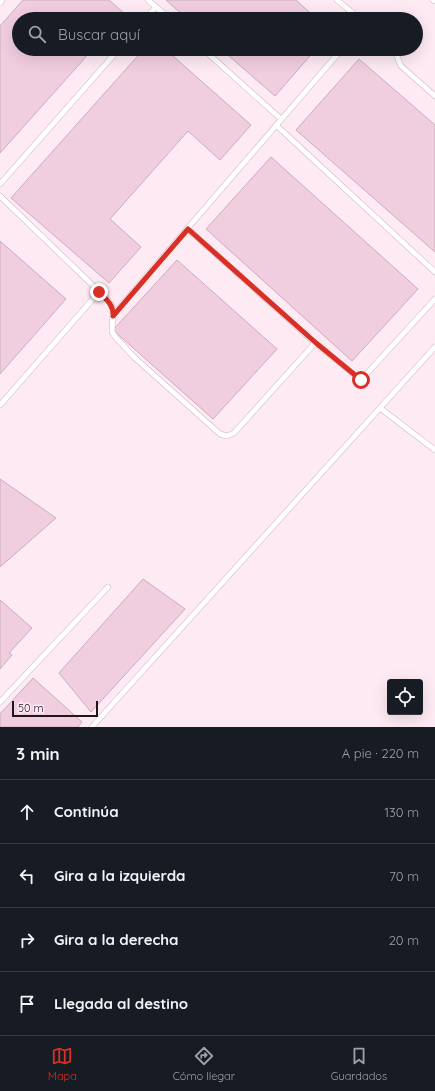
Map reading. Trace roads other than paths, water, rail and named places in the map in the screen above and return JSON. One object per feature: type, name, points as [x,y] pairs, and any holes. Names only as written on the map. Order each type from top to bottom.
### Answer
[{"type":"lane","points":[[148,0],[162,12]]},
{"type":"lane","points":[[337,0],[352,12]]},
{"type":"lane","points":[[151,12],[156,7]]},
{"type":"lane","points":[[0,184],[113,56]]},
{"type":"lane","points":[[211,56],[281,119]]},
{"type":"lane","points":[[113,316],[336,56]]},
{"type":"lane","points":[[397,56],[401,66],[435,96]]},
{"type":"lane","points":[[276,125],[435,272]]},
{"type":"lane","points":[[0,196],[108,301],[113,310],[112,332],[134,358],[220,434],[227,436],[237,431],[316,343]]},
{"type":"lane","points":[[188,229],[316,343],[361,380],[435,299]]},
{"type":"lane","points":[[0,405],[99,292]]},
{"type":"lane","points":[[92,727],[435,347]]},
{"type":"lane","points":[[380,408],[435,450]]},
{"type":"lane","points":[[0,702],[108,587]]}]
